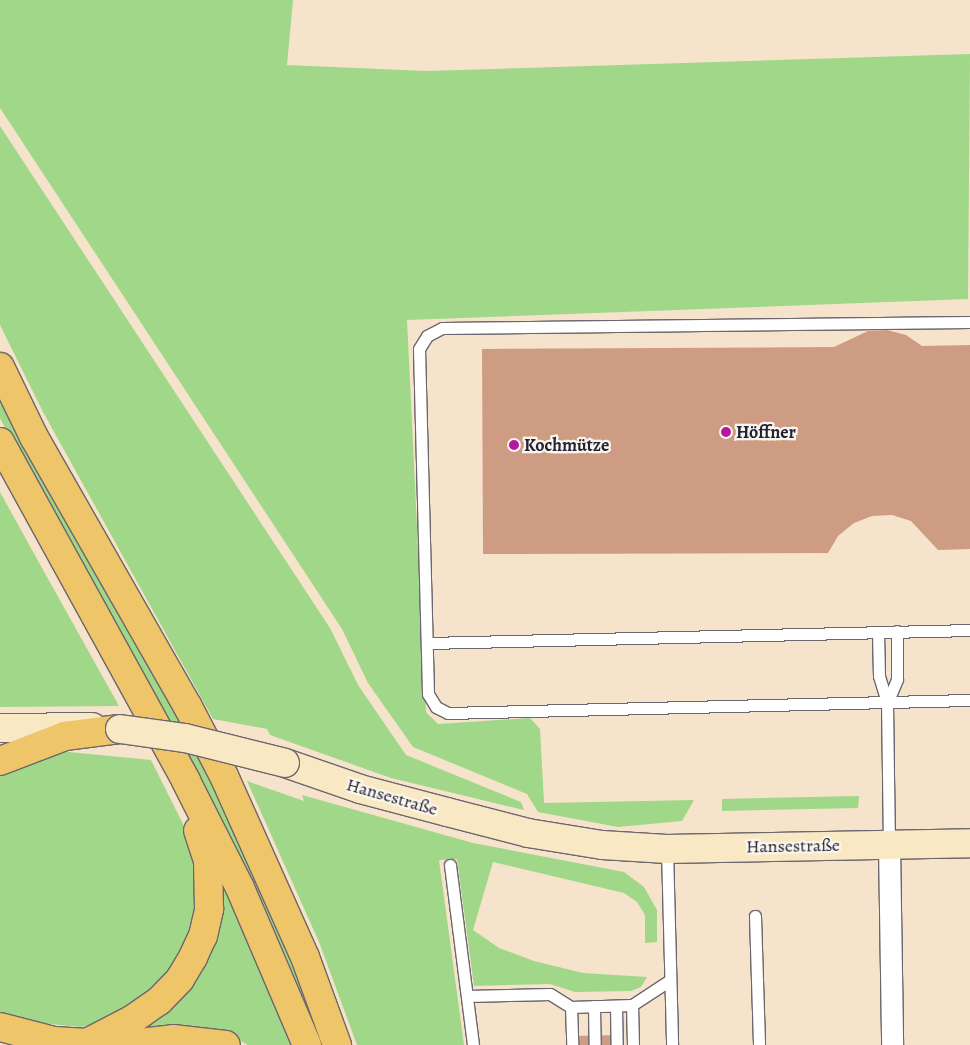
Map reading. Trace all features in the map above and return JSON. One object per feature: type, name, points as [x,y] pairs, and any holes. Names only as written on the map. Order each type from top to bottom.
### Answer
[{"type":"highway","points":[[0,367],[34,437],[187,705],[224,776],[302,948],[337,1045]]},
{"type":"highway","points":[[0,442],[186,781],[240,888],[307,1045]]},
{"type":"highway","points":[[0,761],[62,731],[120,729]]},
{"type":"highway","points":[[89,1042],[133,1019],[159,1001],[180,979],[203,936],[209,909],[208,861],[186,781]]},
{"type":"highway","points":[[0,1027],[54,1041],[122,1045],[173,1038],[226,1045]]},
{"type":"street","points":[[0,728],[62,731]]},
{"type":"street","name":"Hansestraße","points":[[120,729],[185,738],[285,763],[360,789],[528,832],[602,844],[667,849],[970,843]]},
{"type":"street","points":[[889,845],[892,1045]]},
{"type":"lane","points":[[970,322],[442,328],[427,336],[419,349],[428,694],[436,707],[448,713],[970,700]]},
{"type":"lane","points":[[428,643],[970,630]]},
{"type":"lane","points":[[878,632],[879,676],[887,703],[889,845]]},
{"type":"lane","points":[[887,703],[897,678],[896,632]]},
{"type":"lane","points":[[667,849],[672,1045]]},
{"type":"lane","points":[[450,865],[473,1045]]},
{"type":"lane","points":[[756,916],[758,1045]]},
{"type":"lane","points":[[467,996],[550,994],[571,1007],[632,1006],[670,980]]},
{"type":"lane","points":[[594,1006],[595,1045]]},
{"type":"lane","points":[[616,1006],[617,1045]]},
{"type":"lane","points":[[632,1006],[633,1045]]},
{"type":"lane","points":[[571,1007],[572,1045]]},
{"type":"green space","points":[[0,0],[293,0],[287,65],[426,71],[970,54],[968,299],[407,320],[426,712],[438,724],[530,718],[540,729],[544,803],[694,800],[682,821],[618,827],[538,812],[527,794],[413,747],[368,683],[342,629],[0,108]]},
{"type":"green space","points":[[0,126],[330,628],[358,685],[406,755],[521,802],[524,810],[391,778],[270,735],[267,729],[213,719],[43,412],[0,325]]},
{"type":"green space","points":[[0,395],[174,708],[253,864],[326,1045],[314,1045],[0,418]]},
{"type":"green space","points":[[0,492],[42,568],[119,706],[0,707]]},
{"type":"green space","points":[[49,750],[151,760],[183,824],[200,875],[195,935],[155,994],[94,1025],[80,1027],[20,1021],[0,1012],[0,772]]},
{"type":"green space","points":[[247,781],[304,801],[302,795],[473,843],[624,872],[644,887],[657,910],[657,942],[645,943],[645,915],[637,902],[624,893],[493,862],[473,930],[499,948],[534,961],[583,973],[647,977],[641,987],[631,991],[575,992],[550,984],[474,986],[457,859],[439,860],[464,1045],[357,1045],[319,942]]},
{"type":"green space","points":[[859,796],[858,808],[722,811],[722,799]]},
{"type":"green space","points":[[222,879],[294,1045],[248,1045],[239,1040],[128,1034],[152,1021]]},
{"type":"building","name":"Höffner","points":[[887,330],[906,335],[922,346],[970,345],[970,549],[938,550],[911,521],[892,515],[872,516],[854,523],[838,536],[828,553],[483,554],[482,349],[834,347],[868,331]]},
{"type":"building","points":[[619,1035],[619,1045],[571,1045],[571,1036]]},
{"type":"place","name":"Höffner","points":[[726,432]]},
{"type":"place","name":"Kochmütze","points":[[514,445]]}]
